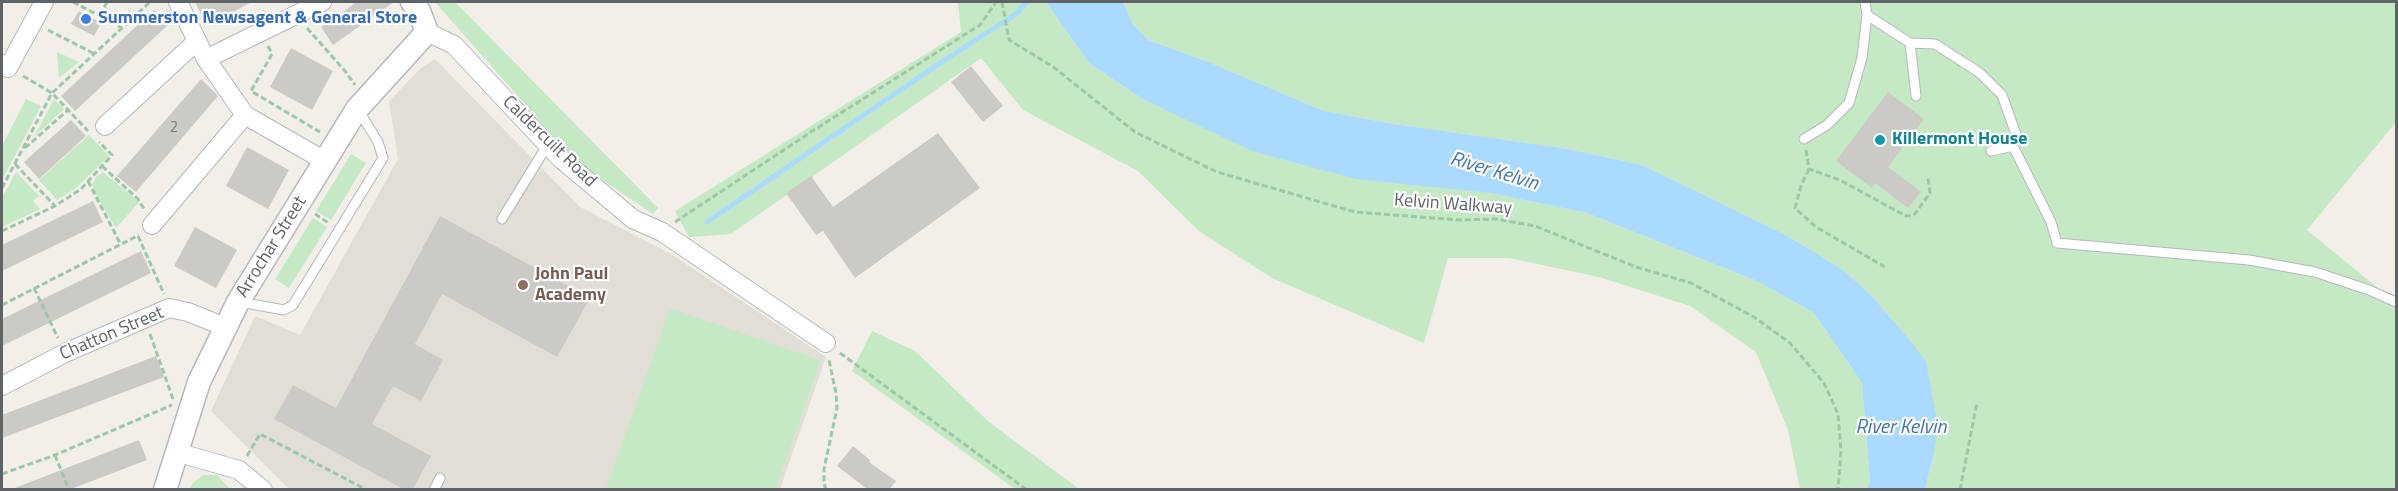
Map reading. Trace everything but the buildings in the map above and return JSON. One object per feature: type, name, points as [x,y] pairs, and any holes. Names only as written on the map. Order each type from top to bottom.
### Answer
[{"type":"street","points":[[5,66],[44,2]]},
{"type":"street","points":[[178,2],[206,59],[246,115],[325,161]]},
{"type":"street","points":[[206,59],[322,2]]},
{"type":"street","points":[[412,2],[419,11],[427,32]]},
{"type":"street","name":"Arrochar Street","points":[[165,489],[199,382],[238,302],[361,105],[427,32]]},
{"type":"street","name":"Caldercuilt Road","points":[[427,32],[454,45],[560,158],[633,219],[662,232],[826,343]]},
{"type":"street","points":[[105,126],[197,41]]},
{"type":"street","points":[[145,230],[246,115]]},
{"type":"street","name":"Chatton Street","points":[[2,386],[65,353],[171,309],[188,312],[225,327]]},
{"type":"street","points":[[176,452],[238,470],[263,489]]},
{"type":"lane","points":[[1804,138],[1827,125],[1849,103],[1862,58],[1867,15],[1865,2]]},
{"type":"lane","points":[[1867,15],[1910,44],[1935,44],[1980,73],[2002,95],[2016,134],[2013,146],[2051,222],[2057,243],[2249,260],[2315,272],[2397,302]]},
{"type":"lane","points":[[1910,44],[1916,96]]},
{"type":"lane","points":[[238,302],[284,310],[293,305],[382,158],[378,142],[361,105]]},
{"type":"lane","points":[[502,219],[548,144]]},
{"type":"lane","points":[[1991,152],[2013,146]]},
{"type":"lane","points":[[434,489],[440,478]]},
{"type":"path","points":[[73,2],[122,28]]},
{"type":"path","points":[[100,16],[107,2]]},
{"type":"path","points":[[2,188],[52,93],[150,2]]},
{"type":"path","points":[[662,232],[814,130],[980,25],[996,2]]},
{"type":"path","name":"Kelvin Walkway","points":[[1002,2],[1009,40],[1052,66],[1135,132],[1217,172],[1355,212],[1459,220],[1496,219],[1535,226],[1636,267],[1691,283],[1744,311],[1790,343],[1824,383],[1838,414],[1841,451],[1838,489]]},
{"type":"path","points":[[294,14],[345,71],[361,105]]},
{"type":"path","points":[[33,22],[93,53]]},
{"type":"path","points":[[261,31],[272,54],[251,91],[337,142]]},
{"type":"path","points":[[2,231],[55,206],[81,189],[112,155],[52,93],[5,66]]},
{"type":"path","points":[[22,151],[68,110]]},
{"type":"path","points":[[1804,138],[1809,169],[1795,208],[1816,227],[1885,267]]},
{"type":"path","points":[[15,164],[55,206]]},
{"type":"path","points":[[102,166],[138,199],[145,230],[171,309]]},
{"type":"path","points":[[1809,169],[1840,180],[1906,216],[1914,215],[1930,193],[1928,178]]},
{"type":"path","points":[[88,181],[121,245]]},
{"type":"path","points":[[299,205],[339,229]]},
{"type":"path","points":[[2,304],[121,245],[145,230]]},
{"type":"path","points":[[34,288],[65,353]]},
{"type":"path","points":[[2,474],[55,455],[175,403],[144,319]]},
{"type":"path","points":[[826,343],[837,408],[824,469],[826,489]]},
{"type":"path","points":[[826,343],[1027,489]]},
{"type":"path","points":[[1960,489],[1977,402]]},
{"type":"path","points":[[238,470],[260,434],[367,489]]},
{"type":"path","points":[[55,455],[69,489]]},
{"type":"shaded area","name":"John Paul Academy","points":[[435,59],[580,207],[671,254],[826,357],[780,489],[289,489],[211,411],[255,316],[300,335],[398,159],[389,101],[421,68]]},
{"type":"green space","points":[[435,2],[455,2],[658,208],[653,214],[576,162]]},
{"type":"green space","points":[[958,2],[1046,2],[1089,63],[1141,98],[1491,193],[1587,213],[1757,281],[1814,313],[1862,383],[1870,482],[1866,489],[1800,489],[1788,430],[1756,352],[1690,306],[1599,277],[1509,258],[1448,258],[1424,343],[1272,278],[1199,231],[1138,171],[1023,110],[981,58],[731,234],[689,237],[675,211],[961,32]]},
{"type":"green space","points":[[1123,2],[2396,2],[2396,122],[2307,230],[2396,303],[2396,489],[1925,489],[1934,453],[1909,339],[1870,294],[1842,269],[1786,235],[1642,165],[1563,148],[1394,124],[1324,111],[1206,61],[1148,40],[1132,23]]},
{"type":"green space","points":[[57,52],[79,62],[59,78]]},
{"type":"green space","points":[[26,99],[41,106],[2,180],[2,146]]},
{"type":"green space","points":[[54,99],[64,109],[34,137]]},
{"type":"green space","points":[[89,135],[109,156],[75,189],[57,200],[39,180]]},
{"type":"green space","points":[[351,154],[366,163],[331,220],[316,211]]},
{"type":"green space","points":[[16,172],[39,196],[33,201],[40,209],[2,227],[2,198]]},
{"type":"green space","points":[[103,172],[139,202],[116,228],[94,191],[93,183],[96,177]]},
{"type":"green space","points":[[313,218],[327,227],[289,288],[275,279]]},
{"type":"green space","points":[[670,308],[821,361],[775,489],[606,489]]},
{"type":"green space","points":[[872,331],[915,351],[989,422],[1079,489],[1015,489],[852,371]]},
{"type":"green space","points":[[203,475],[217,475],[230,489],[190,489],[192,484]]},
{"type":"water","name":"River Kelvin","points":[[1046,2],[1123,2],[1132,23],[1148,40],[1206,61],[1324,111],[1394,124],[1563,148],[1642,165],[1786,235],[1842,269],[1870,294],[1926,362],[1938,426],[1925,489],[1866,489],[1870,482],[1862,383],[1814,313],[1757,281],[1587,213],[1491,193],[1356,179],[1252,151],[1141,98],[1089,63]]},
{"type":"waterway","points":[[707,222],[937,65],[1016,14],[1027,2]]},
{"type":"place","name":"Summerston Newsagent & General Store","points":[[86,19]]},
{"type":"place","name":"Killermont House","points":[[1880,140]]},
{"type":"place","name":"John Paul Academy","points":[[523,285]]}]
